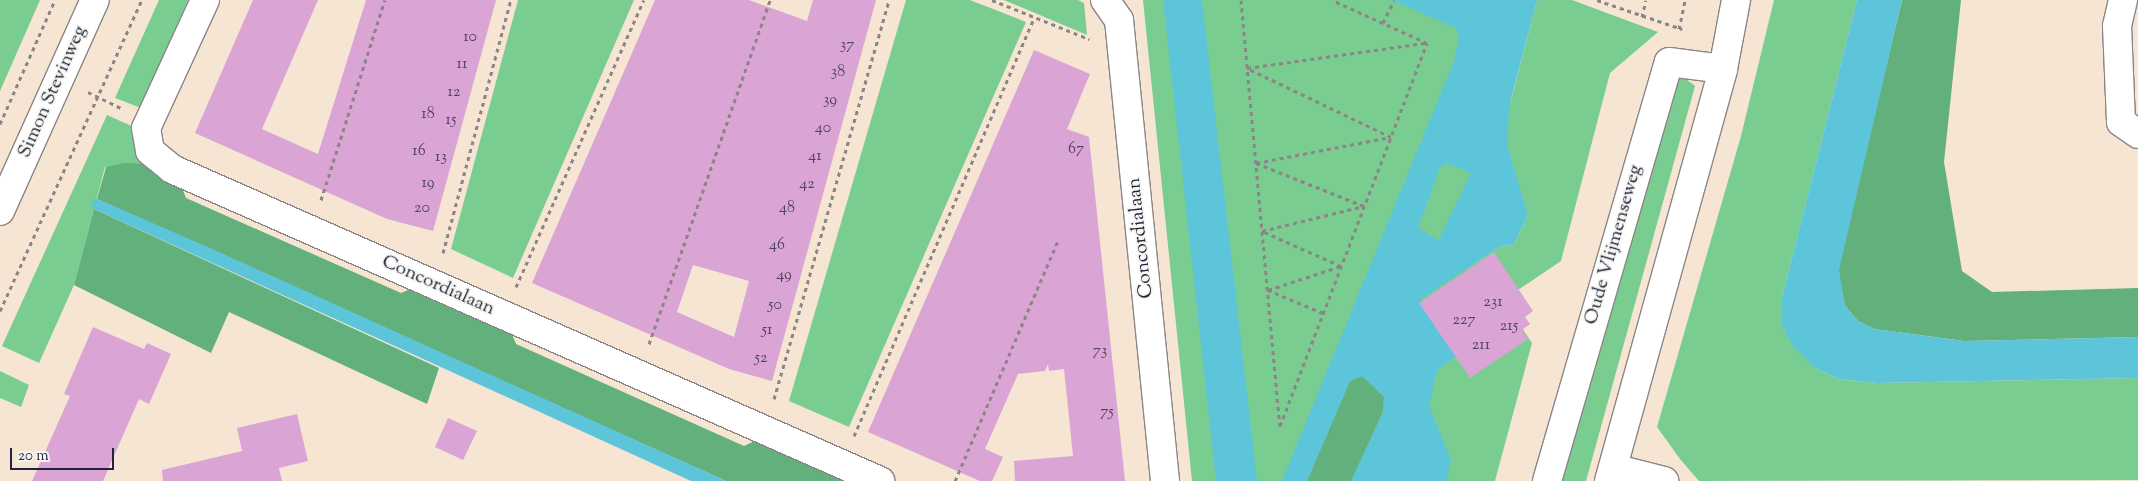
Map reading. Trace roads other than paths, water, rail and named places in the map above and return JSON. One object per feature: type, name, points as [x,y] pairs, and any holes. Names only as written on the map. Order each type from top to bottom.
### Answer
[{"type":"street","name":"Simon Stevinweg","points":[[0,211],[94,0]]},
{"type":"street","name":"Concordialaan","points":[[205,0],[146,128],[150,150],[172,169],[880,481]]},
{"type":"street","name":"Concordialaan","points":[[1106,0],[1119,20],[1165,481]]},
{"type":"street","points":[[1725,56],[1736,0]]},
{"type":"street","points":[[1664,481],[1611,474],[1740,0]]},
{"type":"street","points":[[2123,0],[2117,26],[2121,122],[2138,134]]},
{"type":"street","name":"Oude Vlijmenseweg","points":[[1547,481],[1669,62],[1725,56]]},
{"type":"water","points":[[1163,0],[1202,0],[1257,481],[1216,481]]},
{"type":"water","points":[[1392,0],[1537,0],[1509,107],[1507,145],[1528,215],[1514,244],[1499,247],[1421,299],[1458,355],[1437,370],[1429,406],[1451,460],[1446,481],[1351,481],[1383,412],[1384,397],[1362,376],[1350,381],[1307,481],[1282,481],[1454,61],[1459,37],[1456,28]],"holes":[[[1446,163],[1471,173],[1439,240],[1418,228],[1440,167]]]},
{"type":"water","points":[[1857,0],[1902,0],[1839,270],[1845,306],[1858,321],[1874,329],[1964,341],[2138,337],[2138,378],[1877,383],[1839,379],[1815,368],[1793,346],[1781,323],[1782,298]]},
{"type":"water","points":[[97,199],[208,247],[726,481],[691,481],[94,209],[91,202]]}]
